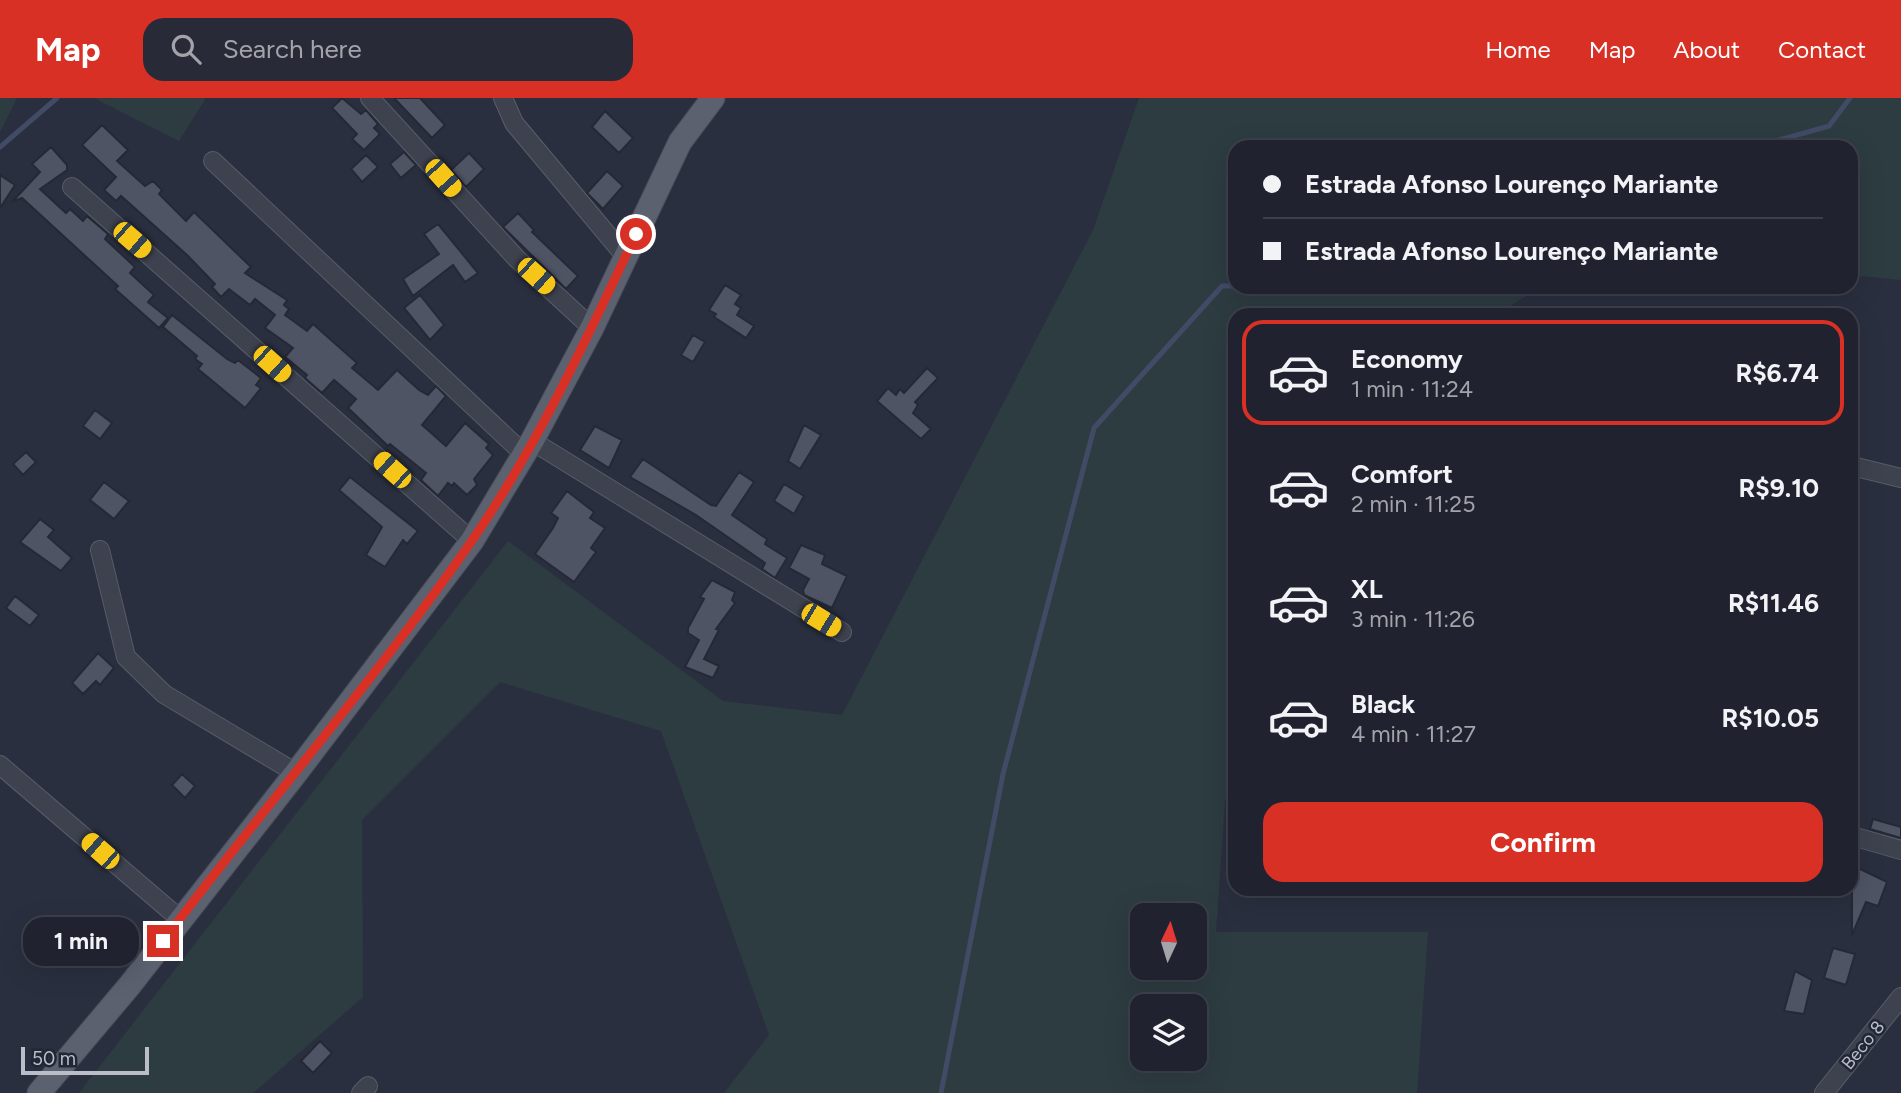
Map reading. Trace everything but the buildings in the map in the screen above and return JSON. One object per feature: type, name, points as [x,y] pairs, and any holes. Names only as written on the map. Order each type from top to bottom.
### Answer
[{"type":"main road","points":[[39,1093],[130,985],[296,774],[472,541],[528,447],[592,328],[680,142],[713,98]]},
{"type":"street","points":[[370,98],[517,259],[592,328]]},
{"type":"street","points":[[503,98],[514,123],[626,257]]},
{"type":"street","points":[[213,161],[528,447],[842,632]]},
{"type":"street","points":[[72,187],[472,541]]},
{"type":"street","points":[[1858,467],[1901,478]]},
{"type":"street","points":[[100,550],[126,657],[164,694],[296,774]]},
{"type":"street","points":[[0,765],[180,919]]},
{"type":"street","points":[[1858,838],[1901,850]]},
{"type":"street","name":"Beco 8","points":[[1824,1093],[1901,997]]},
{"type":"shaded area","points":[[0,98],[17,98],[0,132]]},
{"type":"shaded area","points":[[94,98],[206,98],[179,141]]},
{"type":"shaded area","points":[[1139,98],[1901,98],[1901,280],[1858,276],[1858,140],[1228,140],[1228,294],[1530,294],[1507,308],[1228,308],[1228,800],[1225,800],[1216,932],[1428,932],[1417,1093],[724,1093],[769,1035],[661,731],[500,682],[362,820],[363,997],[253,1093],[79,1093],[508,541],[723,701],[842,715],[1093,230]]},
{"type":"waterway","points":[[0,147],[57,98]]},
{"type":"waterway","points":[[1779,140],[1829,126],[1850,98]]},
{"type":"waterway","points":[[941,1093],[1003,774],[1094,428],[1222,286],[1228,286]]},
{"type":"route","points":[[163,941],[296,774],[472,541],[532,441],[592,328],[636,234]]}]
